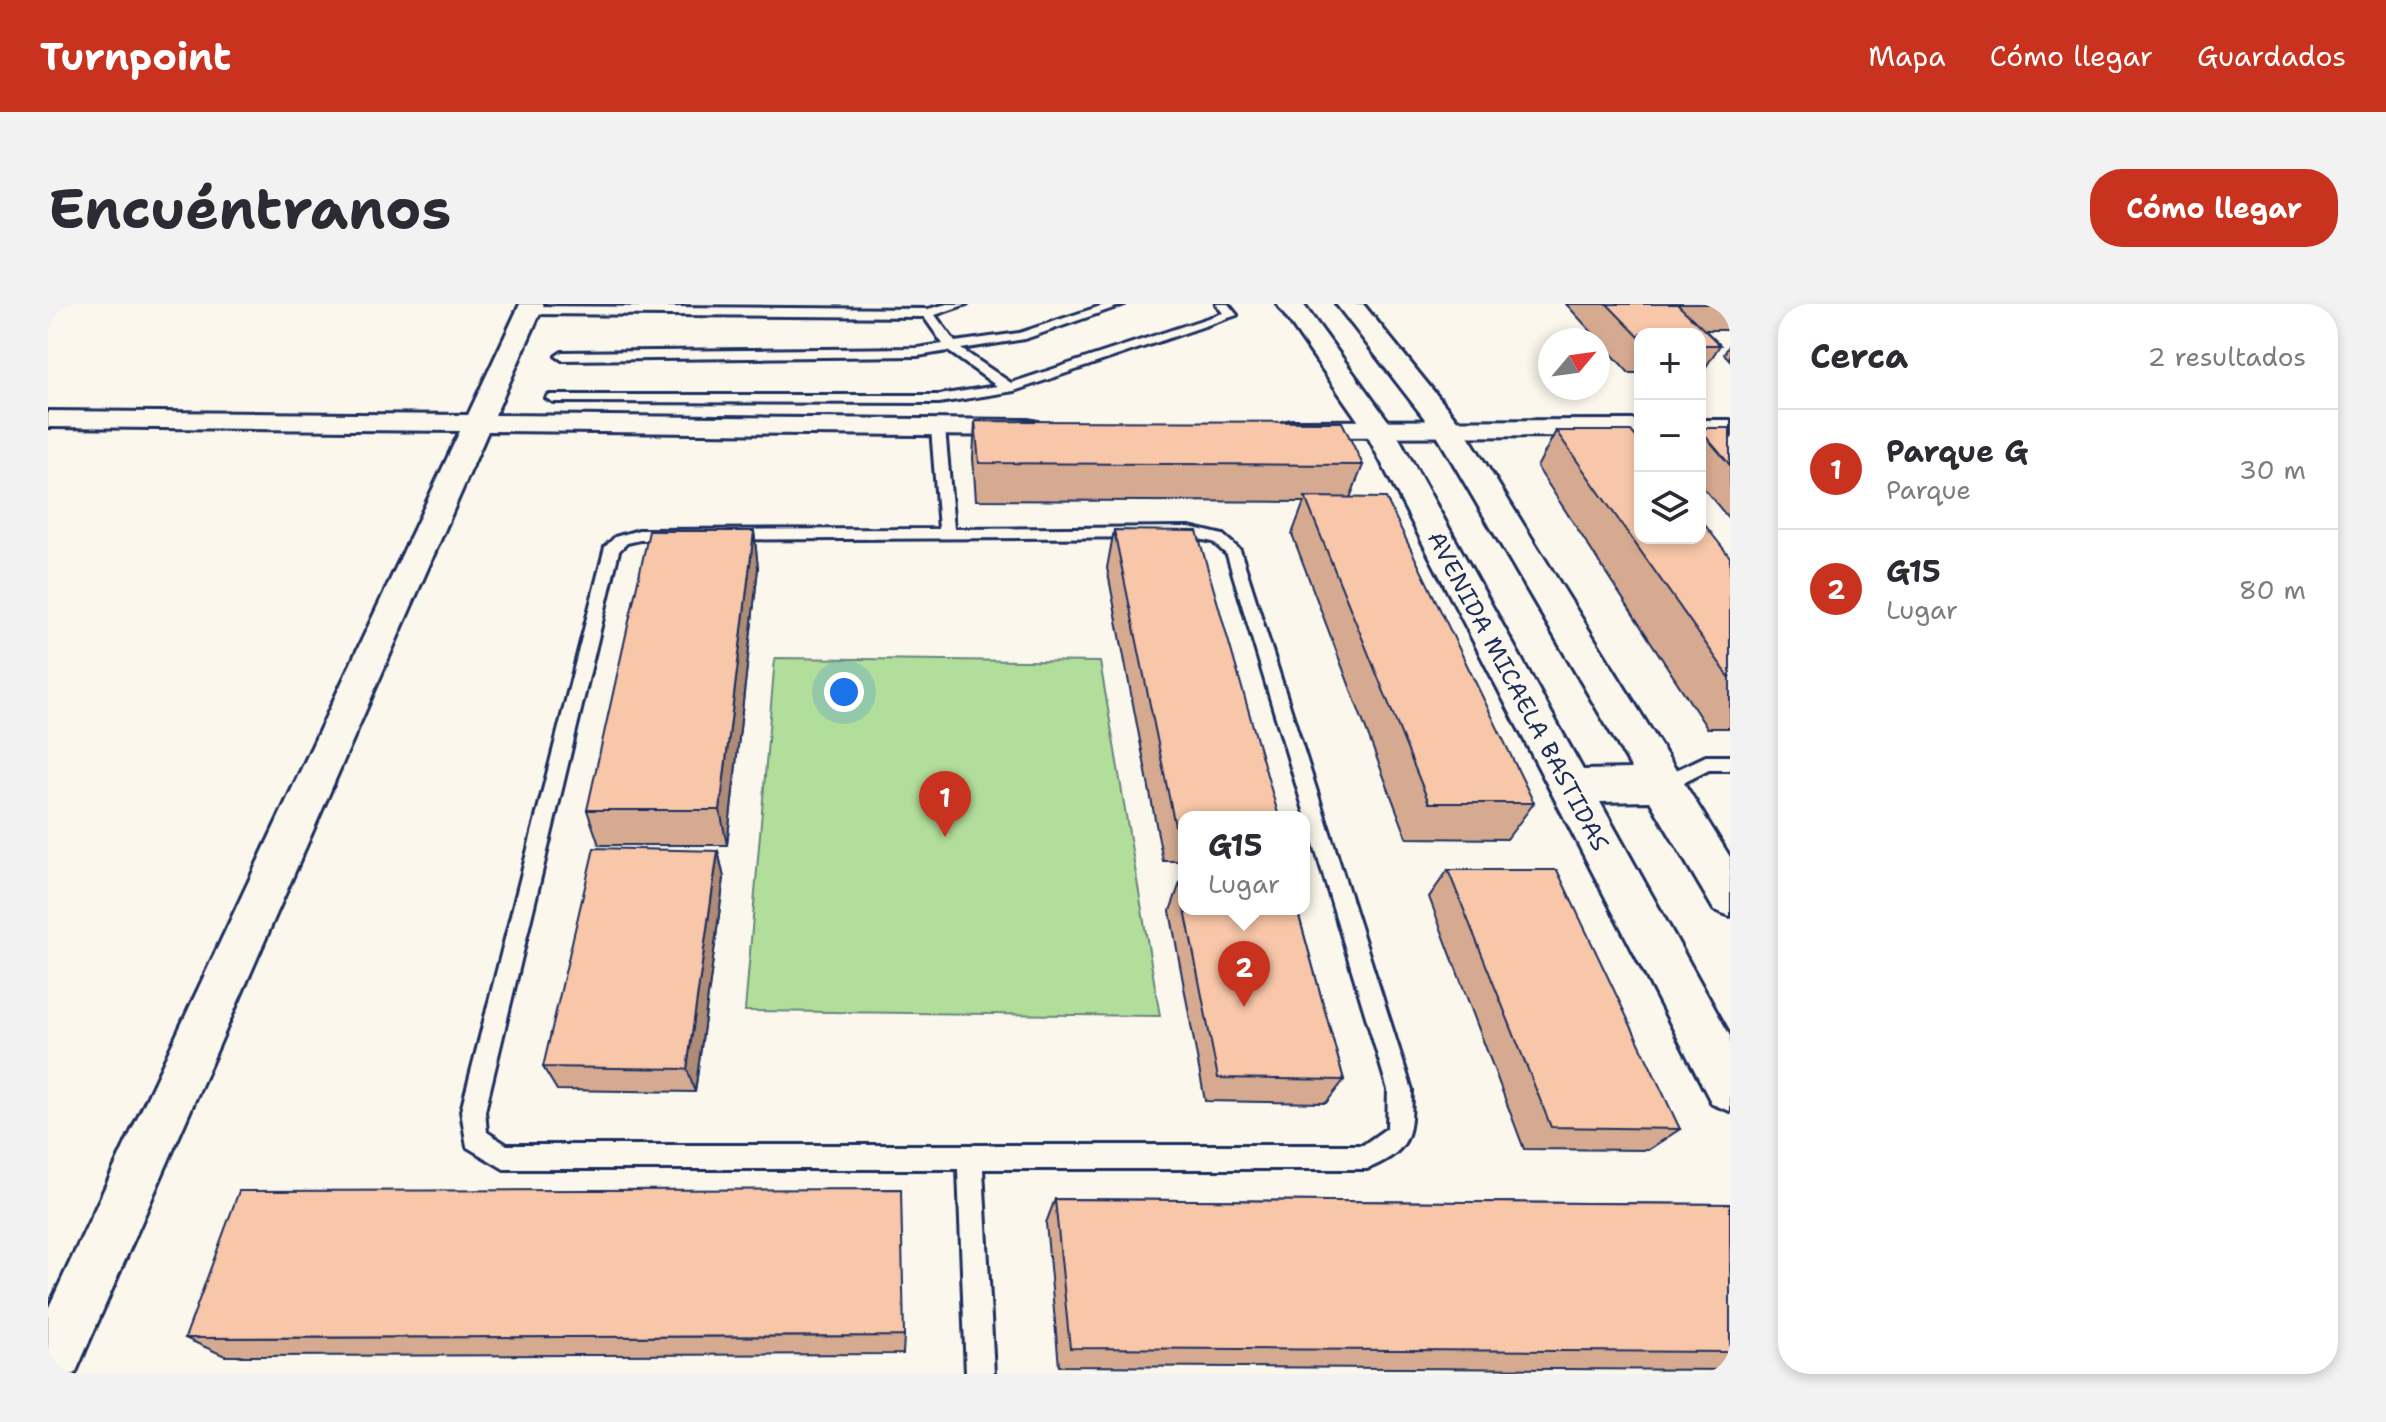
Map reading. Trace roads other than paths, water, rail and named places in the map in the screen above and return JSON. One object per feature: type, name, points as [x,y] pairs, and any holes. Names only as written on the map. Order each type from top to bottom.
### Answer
[{"type":"main road","name":"AVENIDA MICAELA BASTIDAS","points":[[1290,304],[1379,429],[1730,1087]]},
{"type":"main road","points":[[1349,304],[1449,429],[1730,897]]},
{"type":"main road","points":[[1568,786],[1662,785]]},
{"type":"street","points":[[48,1371],[531,307]]},
{"type":"street","points":[[48,419],[1048,428]]},
{"type":"street","points":[[1269,429],[1634,428]]},
{"type":"street","points":[[1706,428],[1730,428]]},
{"type":"lane","points":[[531,307],[928,313],[961,304]]},
{"type":"lane","points":[[562,356],[953,349],[1021,336],[1119,304]]},
{"type":"lane","points":[[553,398],[939,399],[1009,388],[1231,315],[1222,304]]},
{"type":"lane","points":[[928,313],[953,349],[1009,388]]},
{"type":"lane","points":[[938,428],[947,534]]},
{"type":"lane","points":[[1189,532],[1218,538],[1234,553],[1400,1090],[1399,1134],[1367,1157],[970,1157],[504,1157],[476,1139],[473,1111],[611,550],[621,540],[639,535],[1189,532]]},
{"type":"lane","points":[[1662,785],[1706,763],[1730,763]]},
{"type":"lane","points":[[970,1157],[980,1374]]},
{"type":"place","name":"Parque G","points":[[945,837]]},
{"type":"place","name":"G15","points":[[1244,1007]]}]
